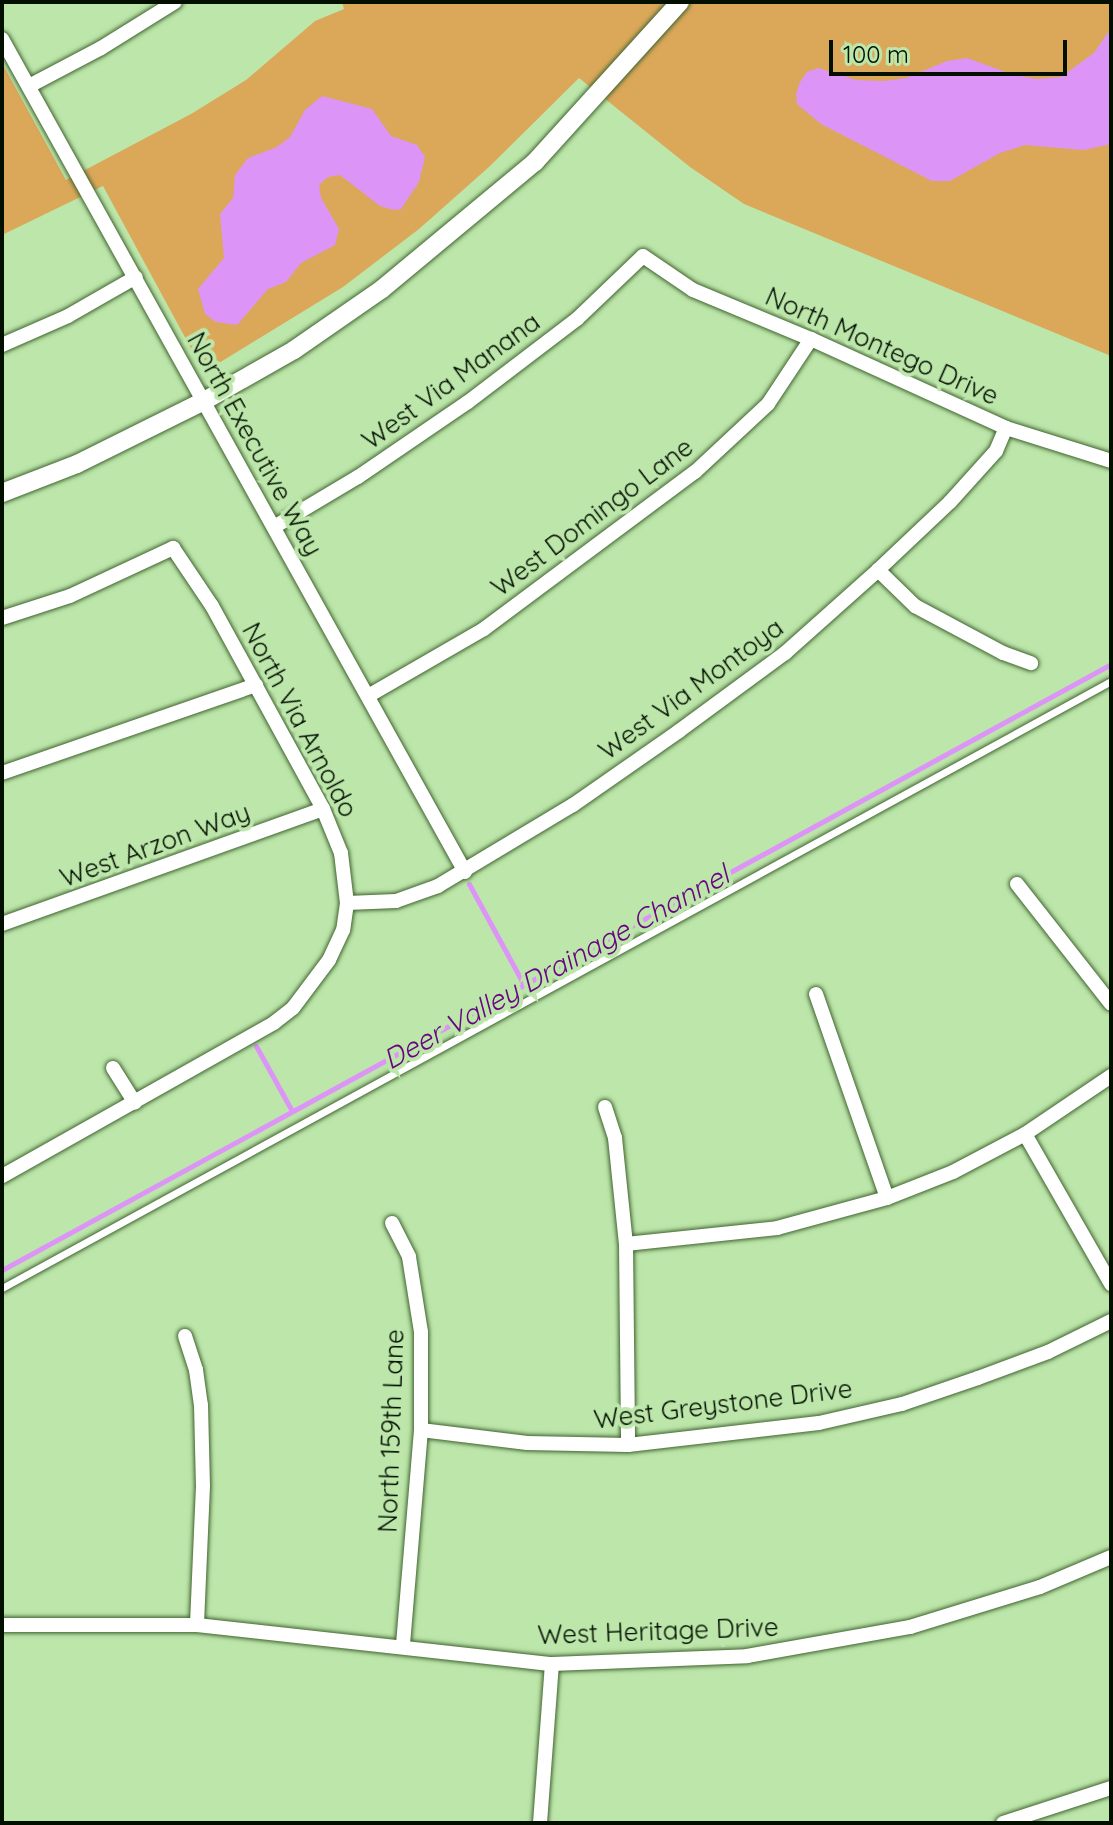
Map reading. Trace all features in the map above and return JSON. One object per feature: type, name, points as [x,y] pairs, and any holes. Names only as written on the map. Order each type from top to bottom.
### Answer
[{"type":"street","points":[[29,86],[101,48],[175,2]]},
{"type":"street","points":[[2,493],[77,464],[204,401],[294,350],[370,298],[535,162],[680,2]]},
{"type":"street","name":"North Executive Way","points":[[2,39],[465,872]]},
{"type":"street","name":"North Montego Drive","points":[[643,256],[693,290],[811,339],[1006,428],[1111,461]]},
{"type":"street","name":"West Via Manana","points":[[274,527],[358,477],[468,402],[577,319],[643,256]]},
{"type":"street","points":[[2,345],[68,316],[136,277]]},
{"type":"street","name":"West Domingo Lane","points":[[368,696],[484,629],[695,472],[768,404],[811,339]]},
{"type":"street","name":"West Via Montoya","points":[[347,903],[413,897],[465,872],[573,805],[690,722],[785,653],[878,570],[960,492],[996,451],[1006,428]]},
{"type":"street","name":"North Via Arnoldo","points":[[2,618],[70,596],[173,548],[212,606],[256,685],[323,809],[341,853],[347,903],[343,930],[329,960],[293,1008],[251,1038],[135,1103]]},
{"type":"street","points":[[878,570],[915,606],[938,620],[1003,653],[1031,663]]},
{"type":"street","points":[[2,773],[256,685]]},
{"type":"street","name":"West Arzon Way","points":[[2,924],[323,809]]},
{"type":"street","points":[[1017,884],[1111,1004]]},
{"type":"street","points":[[816,994],[887,1198]]},
{"type":"street","points":[[2,1176],[135,1103],[113,1068]]},
{"type":"street","points":[[626,1244],[777,1228],[887,1198],[953,1172],[1025,1134],[1111,1076]]},
{"type":"street","points":[[605,1107],[615,1138],[626,1244],[628,1445]]},
{"type":"street","points":[[1025,1134],[1111,1284]]},
{"type":"street","name":"North 159th Lane","points":[[392,1223],[409,1257],[421,1332],[421,1430],[403,1645]]},
{"type":"street","name":"West Greystone Drive","points":[[421,1430],[527,1443],[628,1445],[819,1423],[902,1404],[1048,1352],[1111,1321]]},
{"type":"street","points":[[185,1336],[196,1370],[201,1405],[203,1486],[197,1625]]},
{"type":"street","name":"West Heritage Drive","points":[[2,1625],[197,1625],[403,1645],[552,1664],[747,1656],[910,1627],[1040,1587],[1111,1557]]},
{"type":"street","points":[[540,1823],[552,1664]]},
{"type":"street","points":[[1003,1823],[1111,1788]]},
{"type":"lane","points":[[2,1288],[1111,681]]},
{"type":"shaded area","points":[[342,2],[1111,2],[1111,356],[744,204],[690,167],[579,78],[489,167],[419,229],[343,287],[214,366],[204,363],[194,354],[103,186],[2,235],[2,63],[66,180],[191,114],[246,80],[315,21],[344,9]]},
{"type":"shaded area","points":[[1111,28],[1111,144],[1084,150],[1025,145],[1000,153],[950,181],[932,181],[821,124],[797,104],[800,82],[807,72],[818,68],[856,80],[884,81],[906,78],[947,61],[967,58],[1014,75],[1037,79],[1061,77],[1094,53]]},
{"type":"shaded area","points":[[322,96],[372,109],[391,136],[417,145],[425,157],[419,182],[401,209],[394,210],[380,206],[340,175],[328,177],[319,185],[321,198],[339,229],[335,245],[301,263],[286,282],[268,289],[237,325],[216,322],[205,314],[198,289],[224,258],[220,214],[233,198],[235,175],[248,158],[277,147],[290,137],[305,110]]},
{"type":"waterway","name":"Deer Valley Drainage Channel","points":[[2,1270],[1111,664]]},
{"type":"waterway","points":[[469,884],[524,985]]},
{"type":"waterway","points":[[256,1046],[292,1111]]}]
